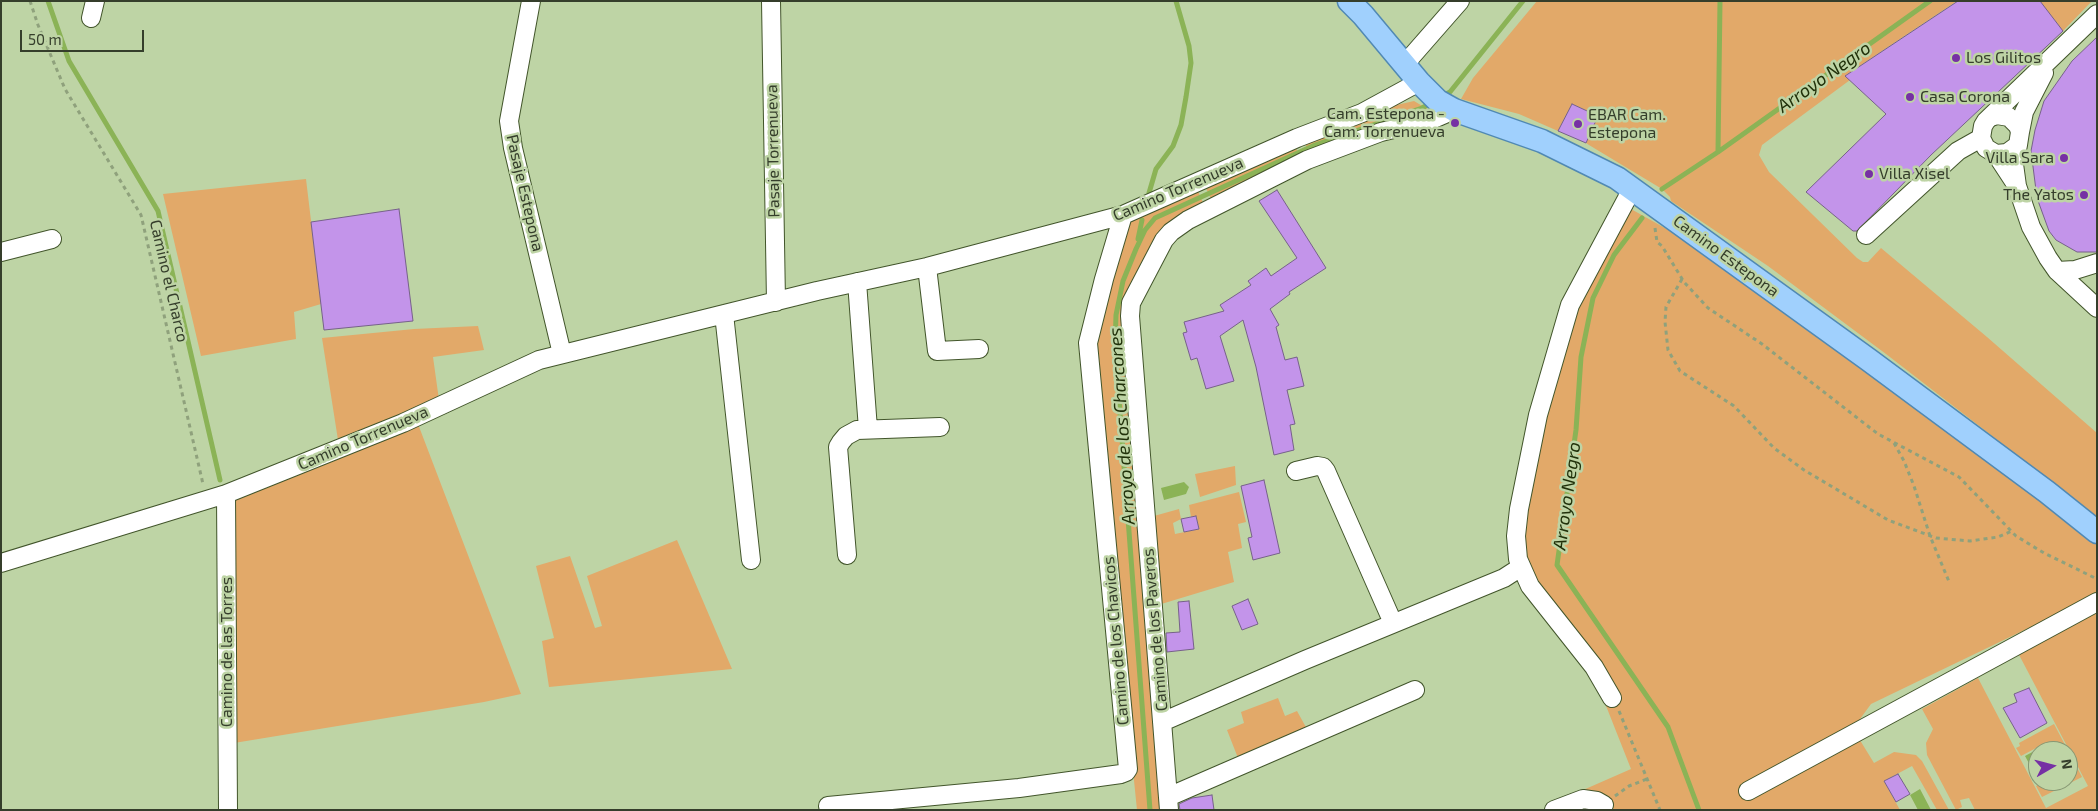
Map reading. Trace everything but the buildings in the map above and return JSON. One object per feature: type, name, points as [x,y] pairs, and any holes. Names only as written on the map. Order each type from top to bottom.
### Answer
[{"type":"main road","name":"Camino Estepona","points":[[1348,1],[1363,15],[1404,65],[1438,98],[1542,141],[1617,178],[2048,492],[2097,532]]},
{"type":"street","name":"Pasaje Estepona","points":[[531,1],[509,121],[562,354]]},
{"type":"street","name":"Pasaje Torrenueva","points":[[771,1],[776,302]]},
{"type":"street","points":[[1404,65],[1460,1]]},
{"type":"street","points":[[2017,186],[1996,154],[1986,148],[1981,138],[1983,126],[2097,14]]},
{"type":"street","points":[[2063,46],[2043,73],[2024,112],[2014,164],[2017,186],[2031,227],[2048,258],[2057,271],[2097,308]]},
{"type":"street","name":"Camino Torrenueva","points":[[1,563],[226,494],[403,423],[539,360],[857,282],[927,267],[1204,195],[1302,149],[1362,113],[1438,98]]},
{"type":"street","name":"Camino de los Paveros","points":[[1169,803],[1130,309],[1145,276],[1168,234],[1179,226],[1204,195],[1302,149],[1430,120],[1438,98]]},
{"type":"street","points":[[1991,117],[1997,115],[2009,117],[2014,121],[2019,138]]},
{"type":"street","points":[[1866,235],[1958,151],[1981,138]]},
{"type":"street","points":[[1996,154],[2007,154],[2019,138]]},
{"type":"street","points":[[1612,698],[1594,667],[1530,586],[1516,551],[1518,509],[1534,432],[1551,366],[1570,305],[1632,189]]},
{"type":"street","name":"Camino de los Chavicos","points":[[828,806],[1019,788],[1126,772],[1126,749],[1088,343],[1123,215]]},
{"type":"street","points":[[1,252],[52,239]]},
{"type":"street","points":[[2057,271],[2075,270],[2097,263]]},
{"type":"street","points":[[927,267],[937,352],[979,350]]},
{"type":"street","points":[[857,282],[868,428]]},
{"type":"street","points":[[724,314],[750,560]]},
{"type":"street","points":[[847,554],[838,447],[846,436],[857,430],[868,428],[940,427]]},
{"type":"street","points":[[1296,471],[1317,466],[1323,467],[1326,471],[1393,623]]},
{"type":"street","name":"Camino de las Torres","points":[[226,494],[228,810]]},
{"type":"street","points":[[1162,722],[1393,623],[1504,578],[1521,567]]},
{"type":"street","points":[[1748,791],[2097,602]]},
{"type":"street","points":[[1169,803],[1415,690]]},
{"type":"street","points":[[1554,810],[1583,799],[1597,801],[1604,805]]},
{"type":"path","name":"Camino el Charco","points":[[30,1],[38,25],[65,88],[141,215],[207,500]]},
{"type":"path","points":[[1660,209],[1655,221],[1657,242],[1662,246],[1682,279],[1708,308],[1762,344],[1878,434],[1959,477],[2012,531],[2044,553],[2097,579]]},
{"type":"path","points":[[1682,279],[1666,307],[1665,322],[1668,350],[1680,370],[1734,406],[1774,448],[1804,470],[1888,520],[1930,536],[1970,541],[1998,537],[2012,531]]},
{"type":"path","points":[[1893,442],[1904,461],[1930,536],[1950,584]]},
{"type":"path","points":[[1612,698],[1660,810]]},
{"type":"path","points":[[1604,805],[1623,789],[1647,779]]},
{"type":"shaded area","points":[[1537,1],[1957,1],[1846,75],[1850,80],[1762,145],[1759,155],[1769,172],[1857,258],[1863,262],[1868,262],[1881,248],[2097,433],[2097,517],[1886,354],[1768,266],[1671,201],[1670,197],[1662,189],[1586,143],[1598,116],[1572,104],[1558,131],[1519,114],[1461,99],[1473,78]]},
{"type":"shaded area","points":[[2039,1],[2092,1],[2063,31]]},
{"type":"shaded area","points":[[1414,101],[1434,113],[1309,153],[1304,141],[1388,107]]},
{"type":"shaded area","points":[[1295,146],[1300,157],[1211,199],[1205,186]]},
{"type":"shaded area","points":[[306,179],[321,304],[294,312],[296,339],[201,356],[163,194]]},
{"type":"shaded area","points":[[1197,189],[1205,207],[1194,213],[1127,302],[1165,810],[1137,810],[1123,672],[1095,346],[1099,316],[1129,223]]},
{"type":"shaded area","points":[[1631,209],[1672,232],[1770,301],[1934,419],[2097,544],[2097,595],[1871,704],[1860,719],[1857,725],[1858,737],[1874,763],[1894,752],[1916,755],[1922,761],[1949,810],[1937,810],[1912,766],[1884,781],[1900,810],[1578,810],[1574,794],[1631,769],[1597,683],[1530,594],[1532,572],[1526,554],[1522,527],[1547,398],[1573,315]]},
{"type":"shaded area","points":[[478,326],[484,350],[433,357],[439,400],[338,440],[322,338],[414,329]]},
{"type":"shaded area","points":[[418,424],[521,694],[484,702],[234,743],[231,497]]},
{"type":"shaded area","points":[[1235,466],[1236,485],[1200,497],[1195,474]]},
{"type":"shaded area","points":[[1184,482],[1189,487],[1186,494],[1164,500],[1161,488]]},
{"type":"shaded area","points":[[1239,492],[1246,522],[1238,524],[1242,548],[1228,552],[1234,582],[1158,605],[1154,516],[1179,509],[1181,519],[1173,523],[1175,534],[1199,529],[1196,516],[1191,517],[1189,505]]},
{"type":"shaded area","points":[[677,540],[732,669],[549,687],[542,641],[554,638],[536,566],[570,556],[595,628],[602,626],[587,576]]},
{"type":"shaded area","points":[[2097,610],[2097,810],[1975,810],[1969,798],[1960,800],[1962,807],[1956,810],[1927,755],[1926,743],[1933,729],[1922,709],[1978,678],[2028,774],[2028,791],[2037,791],[2046,808],[2088,786],[2078,767],[2078,741],[2064,741],[2017,651]]},
{"type":"shaded area","points":[[1278,698],[1285,716],[1297,711],[1307,729],[1238,758],[1227,730],[1244,723],[1241,712]]},
{"type":"shaded area","points":[[2054,724],[2063,741],[2028,741],[2028,752],[2021,756],[2016,748],[2020,746],[2019,743]]},
{"type":"shaded area","points":[[2078,769],[2082,777],[2078,779]]},
{"type":"shaded area","points":[[1920,789],[1931,810],[1918,810],[1910,795]]},
{"type":"shaded area","points":[[2039,791],[2054,791],[2042,797]]},
{"type":"waterway","points":[[48,1],[69,61],[158,211],[220,480]]},
{"type":"waterway","points":[[1149,193],[1156,169],[1173,146],[1181,125],[1191,63],[1189,46],[1176,1]]},
{"type":"waterway","name":"Arroyo de los Charcones","points":[[1443,96],[1450,92],[1523,1]]},
{"type":"waterway","points":[[1662,189],[1718,152],[1720,1]]},
{"type":"waterway","name":"Arroyo Negro","points":[[1718,152],[1930,1]]},
{"type":"waterway","name":"Arroyo de los Charcones","points":[[1150,810],[1115,346],[1116,315],[1123,281],[1145,230],[1155,218],[1315,145],[1422,108],[1431,103]]},
{"type":"waterway","name":"Arroyo Negro","points":[[1642,218],[1614,255],[1593,298],[1581,357],[1576,430],[1557,565],[1668,727],[1699,810]]},
{"type":"waterway","points":[[1138,239],[1142,220]]},
{"type":"place","name":"Los Gilitos","points":[[1956,58]]},
{"type":"place","name":"Casa Corona","points":[[1910,97]]},
{"type":"place","name":"Cam. Estepona - Cam. Torrenueva","points":[[1455,123]]},
{"type":"place","name":"EBAR Cam. Estepona","points":[[1578,124]]},
{"type":"place","name":"Villa Sara","points":[[2064,158]]},
{"type":"place","name":"Villa Xisel","points":[[1869,174]]},
{"type":"place","name":"The Yatos","points":[[2084,195]]}]
